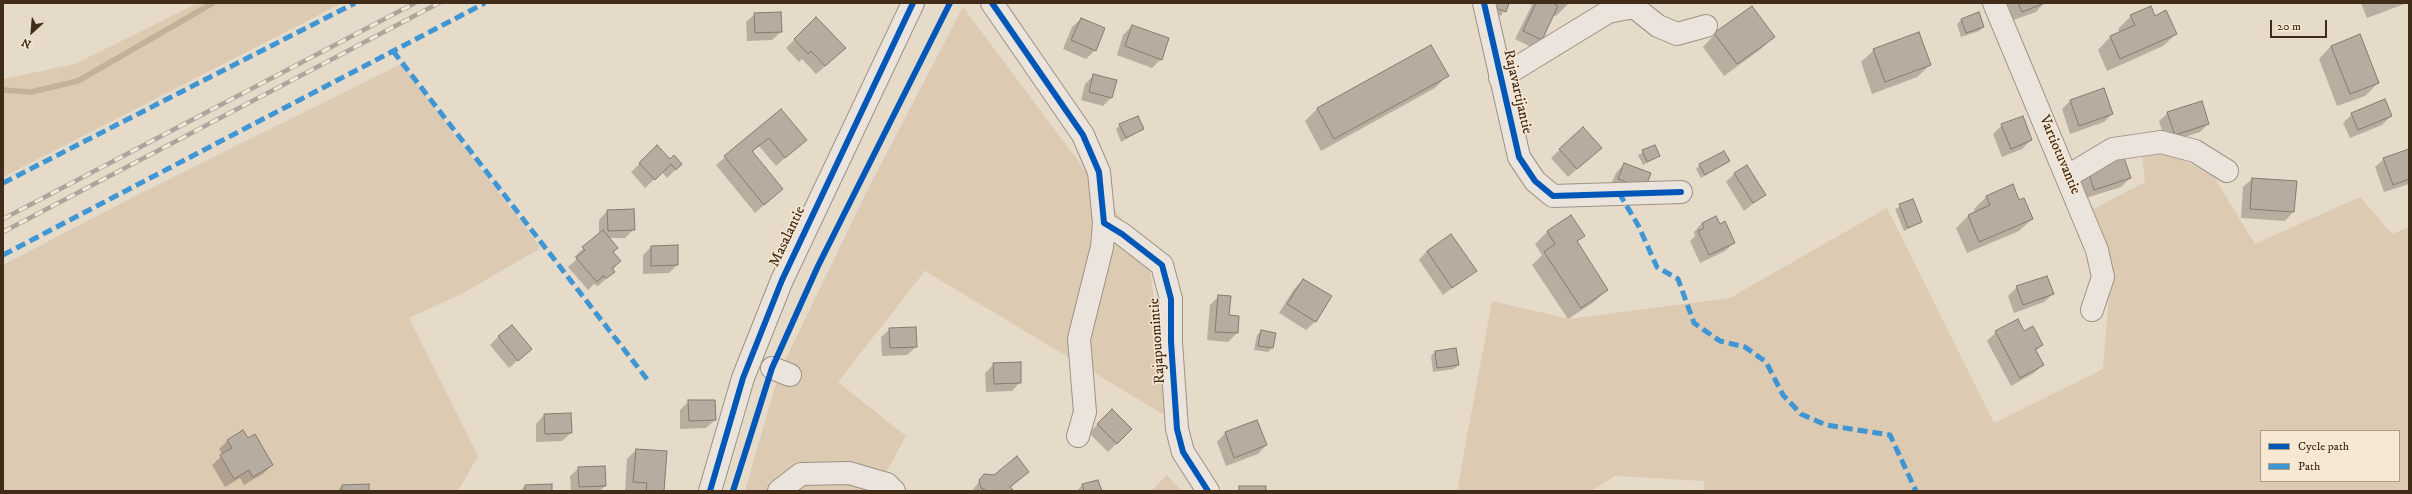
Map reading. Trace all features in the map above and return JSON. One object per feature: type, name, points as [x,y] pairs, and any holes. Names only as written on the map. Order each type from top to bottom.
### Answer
[{"type":"street","name":"Masalantie","points":[[710,491],[743,378],[782,280],[913,3]]},
{"type":"street","points":[[992,3],[1083,135],[1099,172],[1104,223],[1102,247],[1079,339],[1085,412],[1078,436]]},
{"type":"street","name":"Rajavartijantie","points":[[1484,3],[1518,158],[1535,181],[1553,196],[1680,192]]},
{"type":"street","name":"Vartiotuvantie","points":[[1994,3],[2068,176],[2097,250],[2103,277],[2092,310]]},
{"type":"street","points":[[1500,78],[1608,12],[1634,7],[1658,26],[1677,34],[1706,26]]},
{"type":"street","points":[[2068,176],[2113,149],[2161,142],[2195,151],[2227,171]]},
{"type":"street","name":"Rajapuomintie","points":[[1104,223],[1122,234],[1162,265],[1171,299],[1171,342],[1178,430],[1183,452],[1208,491]]},
{"type":"street","points":[[779,491],[801,474],[849,473],[887,484],[894,491]]},
{"type":"shaded area","points":[[198,3],[342,3],[3,177],[3,79],[75,64]]},
{"type":"shaded area","points":[[963,7],[1147,253],[1173,420],[925,271],[838,382],[906,436],[876,491],[745,491],[779,373],[868,189]]},
{"type":"shaded area","points":[[401,64],[541,248],[463,293],[409,318],[478,456],[458,491],[3,491],[3,265],[135,196]]},
{"type":"shaded area","points":[[2170,154],[2193,165],[2214,177],[2255,244],[2360,197],[2392,234],[2409,227],[2409,491],[1704,491],[1704,481],[1615,476],[1591,491],[1457,491],[1492,301],[1569,319],[1730,298],[1887,208],[1994,423],[2103,369],[2110,281],[2088,212],[2145,182],[2142,155]]},
{"type":"shaded area","points":[[1167,475],[1182,491],[1151,491]]},
{"type":"building","points":[[1495,3],[1509,3],[1506,12],[1494,7]]},
{"type":"building","points":[[1536,3],[1553,3],[1558,6],[1542,40],[1523,31]]},
{"type":"building","points":[[2018,3],[2045,3],[2022,12]]},
{"type":"building","points":[[1752,6],[1775,37],[1737,64],[1714,33]]},
{"type":"building","points":[[2151,6],[2155,16],[2166,10],[2177,34],[2120,59],[2110,36],[2135,25],[2130,15]]},
{"type":"building","points":[[781,12],[782,32],[755,33],[754,13]]},
{"type":"building","points":[[1979,12],[1984,27],[1966,33],[1961,19]]},
{"type":"building","points":[[816,17],[846,48],[825,66],[811,51],[808,54],[794,39]]},
{"type":"building","points":[[1081,18],[1105,28],[1096,51],[1071,40]]},
{"type":"building","points":[[1132,25],[1169,38],[1162,60],[1125,46]]},
{"type":"building","points":[[1919,32],[1931,65],[1885,82],[1873,49]]},
{"type":"building","points":[[2360,34],[2379,83],[2350,94],[2331,46]]},
{"type":"building","points":[[1431,45],[1449,76],[1334,139],[1317,108]]},
{"type":"building","points":[[1093,74],[1117,80],[1112,98],[1089,92]]},
{"type":"building","points":[[2104,88],[2113,114],[2079,126],[2070,100]]},
{"type":"building","points":[[2385,99],[2392,116],[2358,130],[2351,113]]},
{"type":"building","points":[[2202,101],[2209,124],[2175,135],[2167,112]]},
{"type":"building","points":[[781,109],[807,140],[785,158],[769,138],[752,151],[783,189],[764,205],[724,156]]},
{"type":"building","points":[[1138,116],[1144,129],[1126,138],[1119,124]]},
{"type":"building","points":[[2023,116],[2032,140],[2011,149],[2001,124]]},
{"type":"building","points":[[1583,127],[1602,148],[1577,169],[1559,149]]},
{"type":"building","points":[[657,145],[670,159],[674,155],[682,164],[676,170],[671,164],[655,180],[639,163]]},
{"type":"building","points":[[1655,145],[1660,156],[1647,162],[1642,150]]},
{"type":"building","points":[[2409,149],[2409,179],[2393,185],[2383,158]]},
{"type":"building","points":[[1724,151],[1730,161],[1705,175],[1699,164]]},
{"type":"building","points":[[2123,155],[2131,178],[2094,190],[2087,166]]},
{"type":"building","points":[[1624,163],[1651,173],[1645,189],[1618,179]]},
{"type":"building","points":[[1747,165],[1766,195],[1753,203],[1734,173]]},
{"type":"building","points":[[2252,178],[2297,181],[2294,212],[2250,209]]},
{"type":"building","points":[[2013,184],[2019,200],[2024,198],[2033,219],[1979,242],[1968,215],[1990,205],[1986,196]]},
{"type":"building","points":[[1913,199],[1922,222],[1908,228],[1899,204]]},
{"type":"building","points":[[634,209],[635,230],[608,231],[607,210]]},
{"type":"building","points":[[1571,215],[1585,236],[1577,241],[1608,290],[1581,308],[1544,252],[1555,244],[1547,231]]},
{"type":"building","points":[[1716,216],[1720,224],[1725,221],[1735,243],[1709,255],[1698,231],[1704,228],[1702,223]]},
{"type":"building","points":[[603,230],[618,248],[613,252],[621,261],[612,268],[615,272],[607,278],[603,276],[597,282],[576,258],[585,250],[582,247]]},
{"type":"building","points":[[1451,234],[1477,271],[1452,288],[1427,251]]},
{"type":"building","points":[[678,245],[678,265],[651,266],[651,246]]},
{"type":"building","points":[[2047,276],[2054,294],[2023,305],[2016,286]]},
{"type":"building","points":[[1303,279],[1332,296],[1316,322],[1287,304]]},
{"type":"building","points":[[1218,295],[1231,296],[1229,315],[1239,316],[1238,333],[1215,332]]},
{"type":"building","points":[[2018,319],[2024,331],[2033,326],[2043,345],[2035,349],[2044,365],[2020,378],[1995,331]]},
{"type":"building","points":[[512,325],[532,349],[518,361],[498,336]]},
{"type":"building","points":[[916,327],[917,347],[890,348],[889,328]]},
{"type":"building","points":[[1261,330],[1276,333],[1273,348],[1258,346]]},
{"type":"building","points":[[1456,348],[1459,365],[1437,368],[1435,351]]},
{"type":"building","points":[[1021,362],[1021,383],[994,384],[993,363]]},
{"type":"building","points":[[688,400],[715,400],[716,420],[689,421]]},
{"type":"building","points":[[1112,409],[1132,429],[1117,444],[1097,424]]},
{"type":"building","points":[[571,413],[572,433],[545,434],[544,414]]},
{"type":"building","points":[[1257,420],[1267,445],[1234,458],[1225,432]]},
{"type":"building","points":[[243,430],[248,438],[255,434],[273,465],[253,477],[249,470],[234,479],[220,455],[232,448],[227,440]]},
{"type":"building","points":[[636,449],[667,451],[664,491],[646,491],[647,483],[633,482]]},
{"type":"building","points":[[1017,456],[1029,472],[1010,487],[1014,491],[987,491],[981,488],[979,480],[984,474],[994,475]]},
{"type":"building","points":[[605,466],[606,486],[579,487],[578,467]]},
{"type":"building","points":[[1098,480],[1102,491],[1081,491],[1084,490],[1082,484]]},
{"type":"building","points":[[369,484],[369,491],[342,491],[342,485]]},
{"type":"building","points":[[552,484],[552,491],[525,491],[525,485]]},
{"type":"building","points":[[1239,486],[1266,486],[1266,491],[1239,491]]},
{"type":"waterway","points":[[3,90],[31,92],[78,81],[213,3]]},
{"type":"railway","points":[[3,219],[415,3]]},
{"type":"railway","points":[[3,232],[439,3]]},
{"type":"marked path","points":[[3,183],[355,3]]},
{"type":"marked path","points":[[3,255],[485,3]]},
{"type":"marked path","points":[[393,51],[650,383]]},
{"type":"marked path","points":[[1619,193],[1638,225],[1657,267],[1678,279],[1694,323],[1720,341],[1745,347],[1766,362],[1783,395],[1801,414],[1826,425],[1890,435],[1916,491]]},
{"type":"cycle path","points":[[710,491],[743,378],[782,280],[913,3]]},
{"type":"cycle path","points":[[733,491],[772,368],[818,266],[950,3]]},
{"type":"cycle path","points":[[992,3],[1083,135],[1099,172],[1104,223],[1122,234],[1162,265],[1171,299],[1171,342],[1177,429],[1183,452],[1208,491]]},
{"type":"cycle path","points":[[1484,3],[1519,157],[1535,181],[1553,196],[1681,192]]}]
